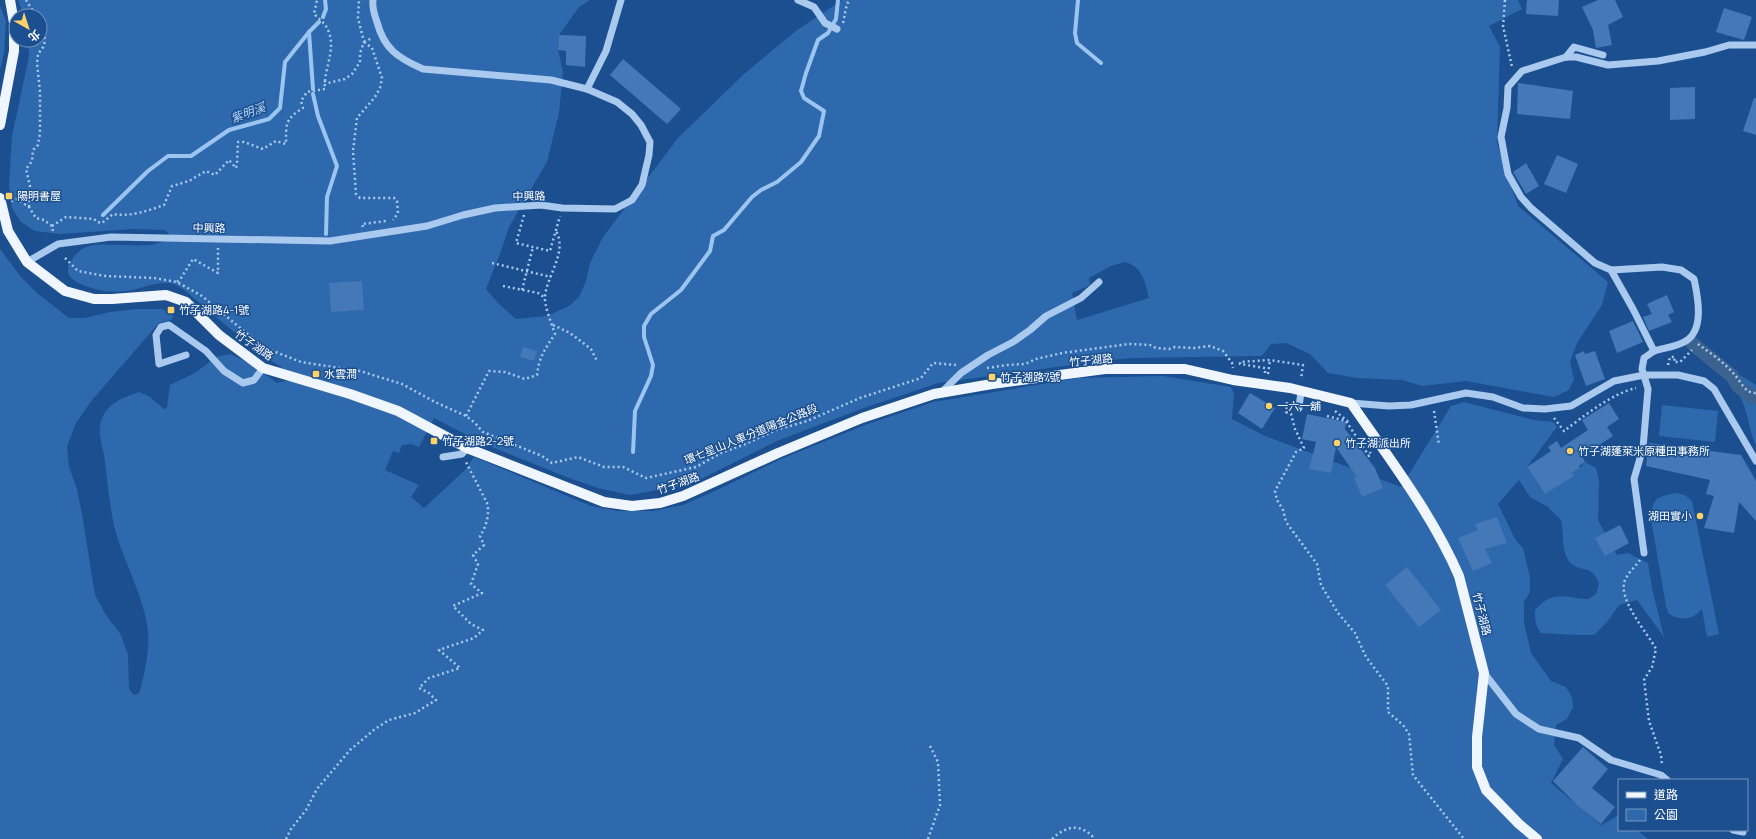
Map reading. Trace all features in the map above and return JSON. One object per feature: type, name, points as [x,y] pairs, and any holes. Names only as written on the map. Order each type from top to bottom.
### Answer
[{"type":"main road","points":[[0,125],[1,104],[14,51],[14,23],[10,0]]},
{"type":"main road","name":"竹子湖路","points":[[4,200],[8,231],[27,262],[65,291],[94,299],[112,300],[166,295],[186,302],[219,335],[263,368],[350,394],[398,411],[465,451],[604,502],[632,506],[660,503],[683,496],[778,453],[862,418],[934,394],[992,384],[1105,369],[1185,369],[1233,380],[1300,390],[1351,403],[1420,505],[1454,563],[1469,610],[1484,672],[1477,737],[1477,768],[1486,790],[1519,824],[1537,839]]},
{"type":"street","name":"中興路","points":[[27,262],[58,244],[111,237],[330,241],[427,226],[495,208],[541,205],[562,208],[615,209],[632,200],[642,185],[649,155],[650,142],[641,125],[632,114],[617,102],[587,89],[551,80],[423,69],[404,61],[387,47],[380,34],[372,7],[373,0]]},
{"type":"street","points":[[587,89],[606,50],[621,0]]},
{"type":"street","points":[[798,0],[814,8],[825,23],[834,28]]},
{"type":"street","points":[[1644,553],[1634,479],[1643,448],[1648,389],[1642,369],[1644,358],[1654,351],[1686,342],[1694,331],[1698,319],[1699,301],[1694,279],[1681,270],[1662,267],[1611,270],[1595,263],[1531,208],[1521,197],[1508,174],[1500,137],[1506,108],[1508,87],[1522,71],[1566,57],[1576,57],[1608,66],[1658,61],[1706,52],[1729,45],[1756,45]]},
{"type":"street","points":[[1566,57],[1574,47],[1603,55]]},
{"type":"street","points":[[1611,270],[1654,351]]},
{"type":"street","points":[[941,393],[971,366],[1013,342],[1046,316],[1081,298],[1100,282]]},
{"type":"street","points":[[186,355],[159,364],[156,335],[161,327],[169,325],[179,331],[206,352],[224,371],[243,383],[254,380],[263,368]]},
{"type":"street","name":"竹子湖路","points":[[1351,403],[1389,406],[1411,405],[1466,393],[1493,397],[1523,408],[1545,409],[1571,406],[1614,382],[1644,375],[1678,375],[1704,381],[1714,389],[1756,461]]},
{"type":"street","points":[[1299,408],[1300,390]]},
{"type":"street","points":[[443,457],[465,451]]},
{"type":"street","points":[[1484,672],[1516,714],[1539,729],[1579,738],[1611,760],[1664,778]]},
{"type":"street","points":[[1738,831],[1743,832]]},
{"type":"path","points":[[52,226],[66,217],[94,219],[97,222],[102,223],[113,214],[122,216],[143,212],[164,205],[172,186],[190,181],[206,171],[215,175],[229,160],[236,168],[238,163],[238,142],[244,142],[263,148],[276,141],[286,144],[286,123],[292,114],[303,108],[301,101],[307,92],[325,89],[324,81],[332,47],[328,29],[314,14],[317,0]]},
{"type":"path","points":[[324,81],[328,82],[345,79],[352,74],[360,62],[360,53],[364,42],[358,18],[359,0]]},
{"type":"path","points":[[834,28],[843,23],[845,16],[844,11],[848,0]]},
{"type":"path","points":[[1505,0],[1503,26],[1513,66],[1505,78],[1508,87]]},
{"type":"path","points":[[364,42],[372,48],[382,78],[380,88],[375,97],[357,118],[353,151],[356,194],[360,198],[394,198],[397,201],[398,213],[394,220],[362,224],[366,235]]},
{"type":"path","points":[[29,207],[30,186],[26,170],[32,161],[33,150],[38,145],[40,133],[40,92],[37,63],[38,54],[42,48]]},
{"type":"path","points":[[4,200],[17,199],[29,207],[36,218],[44,220],[52,226],[53,232]]},
{"type":"path","points":[[521,222],[516,243],[550,251],[562,208]]},
{"type":"path","points":[[466,416],[489,371],[505,372],[525,379],[537,375],[538,362],[554,334],[545,298],[557,258],[560,239],[556,231]]},
{"type":"path","points":[[177,282],[182,278],[192,259],[218,273],[219,240]]},
{"type":"path","points":[[522,290],[533,247]]},
{"type":"path","name":"環七星山人車分道陽金公路段","points":[[65,258],[78,271],[105,276],[154,278],[177,282],[202,296],[262,346],[301,362],[360,370],[402,384],[435,402],[466,416],[483,432],[542,456],[552,463],[578,457],[604,467],[623,467],[646,478],[696,467],[721,453],[743,446],[776,430],[807,421],[860,398],[921,378],[933,363],[971,366],[986,369],[1007,365],[1025,364],[1036,359],[1062,353],[1129,344],[1150,345],[1156,348],[1169,349],[1175,347],[1194,348],[1210,346],[1223,351],[1232,363],[1233,368]]},
{"type":"path","points":[[492,263],[551,277]]},
{"type":"path","points":[[503,286],[538,293],[545,298]]},
{"type":"path","points":[[552,325],[570,333],[591,349],[597,361]]},
{"type":"path","points":[[1697,343],[1735,374],[1740,384],[1753,394],[1756,393]]},
{"type":"path","points":[[1668,365],[1670,357],[1675,357],[1674,362],[1680,362],[1691,351]]},
{"type":"path","points":[[1270,360],[1266,374],[1265,368],[1240,364],[1240,362],[1270,360],[1303,365],[1301,380]]},
{"type":"path","points":[[1548,419],[1554,418],[1564,431],[1626,390],[1636,388]]},
{"type":"path","points":[[1287,402],[1286,412],[1291,414],[1295,429],[1304,448],[1296,452],[1275,491],[1277,500],[1286,522],[1317,564],[1321,585],[1334,608],[1355,633],[1366,657],[1388,686],[1388,712],[1403,725],[1409,734],[1412,775],[1464,839]]},
{"type":"path","points":[[1309,406],[1322,407]]},
{"type":"path","points":[[1314,406],[1315,409],[1321,411]]},
{"type":"path","points":[[1327,416],[1346,421],[1369,456],[1371,454],[1349,422],[1334,410]]},
{"type":"path","points":[[1434,411],[1439,446]]},
{"type":"path","points":[[1335,415],[1342,416]]},
{"type":"path","points":[[286,839],[291,829],[306,810],[317,789],[350,750],[375,729],[389,720],[415,713],[436,700],[429,693],[418,688],[429,678],[460,668],[439,650],[474,638],[483,630],[471,624],[453,606],[482,593],[471,584],[478,564],[473,555],[484,545],[480,536],[484,530],[489,510],[465,451]]},
{"type":"path","points":[[1644,553],[1624,581],[1625,596],[1629,608],[1649,635],[1656,648],[1652,667],[1644,680],[1649,721],[1661,756],[1664,778]]},
{"type":"path","points":[[928,839],[940,805],[938,762],[929,744]]},
{"type":"path","points":[[1052,839],[1064,831],[1076,827],[1088,831],[1094,839]]},
{"type":"green space","points":[[18,0],[590,0],[579,7],[559,35],[558,50],[563,72],[559,113],[547,162],[509,227],[486,289],[498,303],[516,319],[547,316],[569,306],[579,297],[586,281],[590,263],[603,237],[678,138],[744,74],[796,31],[842,0],[1518,0],[1522,9],[1489,26],[1500,47],[1497,143],[1518,206],[1608,282],[1602,305],[1577,343],[1570,362],[1574,379],[1569,390],[1554,397],[1466,381],[1422,386],[1402,380],[1357,378],[1328,373],[1310,354],[1286,343],[1271,344],[1262,356],[1132,358],[938,383],[861,409],[777,441],[691,484],[630,495],[598,488],[569,478],[482,443],[434,418],[419,447],[411,444],[402,445],[399,453],[393,451],[385,470],[419,485],[411,497],[424,508],[465,470],[474,457],[591,506],[618,511],[653,511],[683,505],[781,459],[865,425],[933,402],[1078,378],[1163,376],[1231,387],[1234,394],[1232,419],[1263,435],[1401,487],[1451,406],[1464,402],[1534,420],[1553,422],[1557,427],[1527,467],[1545,494],[1573,476],[1572,473],[1580,468],[1585,462],[1596,468],[1599,480],[1598,520],[1617,555],[1628,553],[1648,563],[1652,588],[1664,637],[1637,600],[1619,605],[1607,622],[1594,635],[1541,633],[1536,625],[1535,610],[1542,603],[1548,599],[1560,596],[1588,599],[1596,594],[1599,583],[1591,572],[1576,567],[1568,560],[1564,551],[1561,520],[1548,507],[1530,497],[1519,480],[1498,504],[1515,539],[1523,548],[1530,577],[1530,592],[1524,602],[1524,623],[1531,653],[1551,681],[1566,687],[1572,697],[1573,707],[1567,719],[1556,725],[1554,745],[1563,759],[1551,783],[1601,825],[1618,816],[1618,831],[1638,831],[1648,839],[0,839],[0,249],[21,277],[37,293],[69,318],[85,318],[110,312],[137,309],[162,309],[174,316],[171,320],[159,323],[92,400],[76,423],[67,446],[69,467],[77,489],[82,514],[95,595],[106,615],[121,635],[128,655],[129,689],[134,695],[138,694],[140,691],[142,683],[147,658],[148,633],[145,613],[120,545],[114,524],[100,434],[100,424],[104,414],[115,403],[139,392],[150,397],[164,409],[167,408],[170,385],[195,373],[216,357],[230,354],[248,362],[277,383],[289,380],[281,367],[254,349],[183,289],[175,284],[163,283],[121,292],[110,292],[83,285],[76,282],[70,276],[68,266],[82,249],[90,246],[101,245],[141,245],[163,242],[171,236],[165,230],[134,229],[60,234],[35,231],[21,222],[12,208],[9,186],[12,136],[29,56],[28,48],[48,48],[48,8],[21,8]],"holes":[[[1125,262],[1136,267],[1146,286],[1149,298],[1077,320],[1072,293],[1090,285],[1089,278],[1111,266]]]},
{"type":"green space","points":[[0,6],[6,21],[4,53],[0,70]]},
{"type":"green space","points":[[1714,359],[1756,385],[1756,445],[1745,408],[1740,397],[1734,386]]},
{"type":"green space","points":[[1662,405],[1718,411],[1715,442],[1659,436]]},
{"type":"green space","points":[[1675,493],[1685,495],[1692,501],[1719,634],[1707,637],[1702,609],[1691,617],[1678,618],[1669,614],[1666,606],[1651,519],[1652,507],[1656,500],[1663,496]]},
{"type":"building","points":[[1527,0],[1559,0],[1558,16],[1526,14]]},
{"type":"building","points":[[1598,0],[1615,0],[1623,17],[1608,25],[1612,45],[1596,48],[1593,30],[1582,7]]},
{"type":"building","points":[[1724,8],[1752,17],[1744,40],[1716,32]]},
{"type":"building","points":[[559,35],[586,36],[585,67],[566,65],[566,51],[558,50]]},
{"type":"building","points":[[623,59],[681,109],[667,124],[610,75]]},
{"type":"building","points":[[1518,83],[1573,91],[1570,119],[1517,114]]},
{"type":"building","points":[[1695,87],[1695,119],[1670,120],[1670,88]]},
{"type":"building","points":[[1754,98],[1756,98],[1756,135],[1743,131]]},
{"type":"building","points":[[1557,155],[1578,164],[1566,193],[1544,184]]},
{"type":"building","points":[[1526,163],[1539,186],[1526,194],[1513,172]]},
{"type":"building","points":[[362,281],[364,310],[331,312],[329,283]]},
{"type":"building","points":[[1667,295],[1674,312],[1668,315],[1672,322],[1649,331],[1643,317],[1652,314],[1647,304]]},
{"type":"building","points":[[1633,321],[1643,342],[1617,353],[1609,331]]},
{"type":"building","points":[[523,347],[537,351],[534,361],[520,357]]},
{"type":"building","points":[[1584,351],[1585,354],[1595,351],[1605,379],[1586,386],[1575,355]]},
{"type":"building","points":[[1250,393],[1275,408],[1262,429],[1238,413]]},
{"type":"building","name":"竹子湖蓬萊米原種田事務所","points":[[1609,403],[1619,419],[1607,427],[1613,436],[1582,456],[1585,462],[1579,466],[1580,468],[1572,473],[1574,476],[1545,494],[1527,467],[1551,451],[1548,447],[1557,441],[1561,448],[1588,430],[1582,420]]},
{"type":"building","points":[[1307,414],[1346,422],[1345,429],[1375,468],[1383,488],[1362,497],[1354,478],[1357,477],[1336,447],[1331,473],[1309,469],[1316,442],[1302,439]]},
{"type":"building","points":[[1649,443],[1741,455],[1756,481],[1756,521],[1739,502],[1734,533],[1704,528],[1714,496],[1706,494],[1710,480],[1646,466]]},
{"type":"building","points":[[1497,517],[1507,543],[1485,549],[1492,563],[1473,571],[1458,538],[1478,530],[1475,524]]},
{"type":"building","points":[[1620,525],[1629,543],[1605,556],[1595,538]]},
{"type":"building","points":[[1407,567],[1441,610],[1419,627],[1385,585]]},
{"type":"building","points":[[1583,747],[1608,769],[1592,788],[1615,807],[1601,824],[1578,806],[1553,781]]},
{"type":"waterway","name":"紫明溪","points":[[323,17],[326,9],[325,0]]},
{"type":"waterway","points":[[633,452],[635,411],[651,376],[653,365],[644,337],[644,326],[651,314],[681,290],[710,251],[713,236],[724,230],[752,197],[761,190],[777,182],[801,162],[819,136],[824,111],[804,98],[801,91],[818,40],[828,33],[836,19],[838,0]]},
{"type":"waterway","points":[[1078,0],[1075,33],[1077,43],[1101,63]]},
{"type":"waterway","name":"紫明溪","points":[[103,215],[148,171],[168,156],[191,156],[229,130],[269,119],[280,108],[285,62],[319,22]]},
{"type":"waterway","points":[[309,32],[313,89]]},
{"type":"waterway","points":[[313,94],[318,116],[337,166],[327,197],[326,234]]},
{"type":"waterway","points":[[1693,344],[1732,376],[1738,386],[1752,397],[1756,396]]},
{"type":"place","name":"陽明書屋","points":[[9,196]]},
{"type":"place","name":"竹子湖路4-1號","points":[[171,310]]},
{"type":"place","name":"水雲澗","points":[[316,374]]},
{"type":"place","name":"竹子湖路7號","points":[[992,377]]},
{"type":"place","name":"一六一舖","points":[[1269,406]]},
{"type":"place","name":"竹子湖路2-2號","points":[[434,441]]},
{"type":"place","name":"竹子湖派出所","points":[[1337,443]]},
{"type":"place","name":"竹子湖蓬萊米原種田事務所","points":[[1570,451]]},
{"type":"place","name":"湖田實小","points":[[1700,516]]}]
